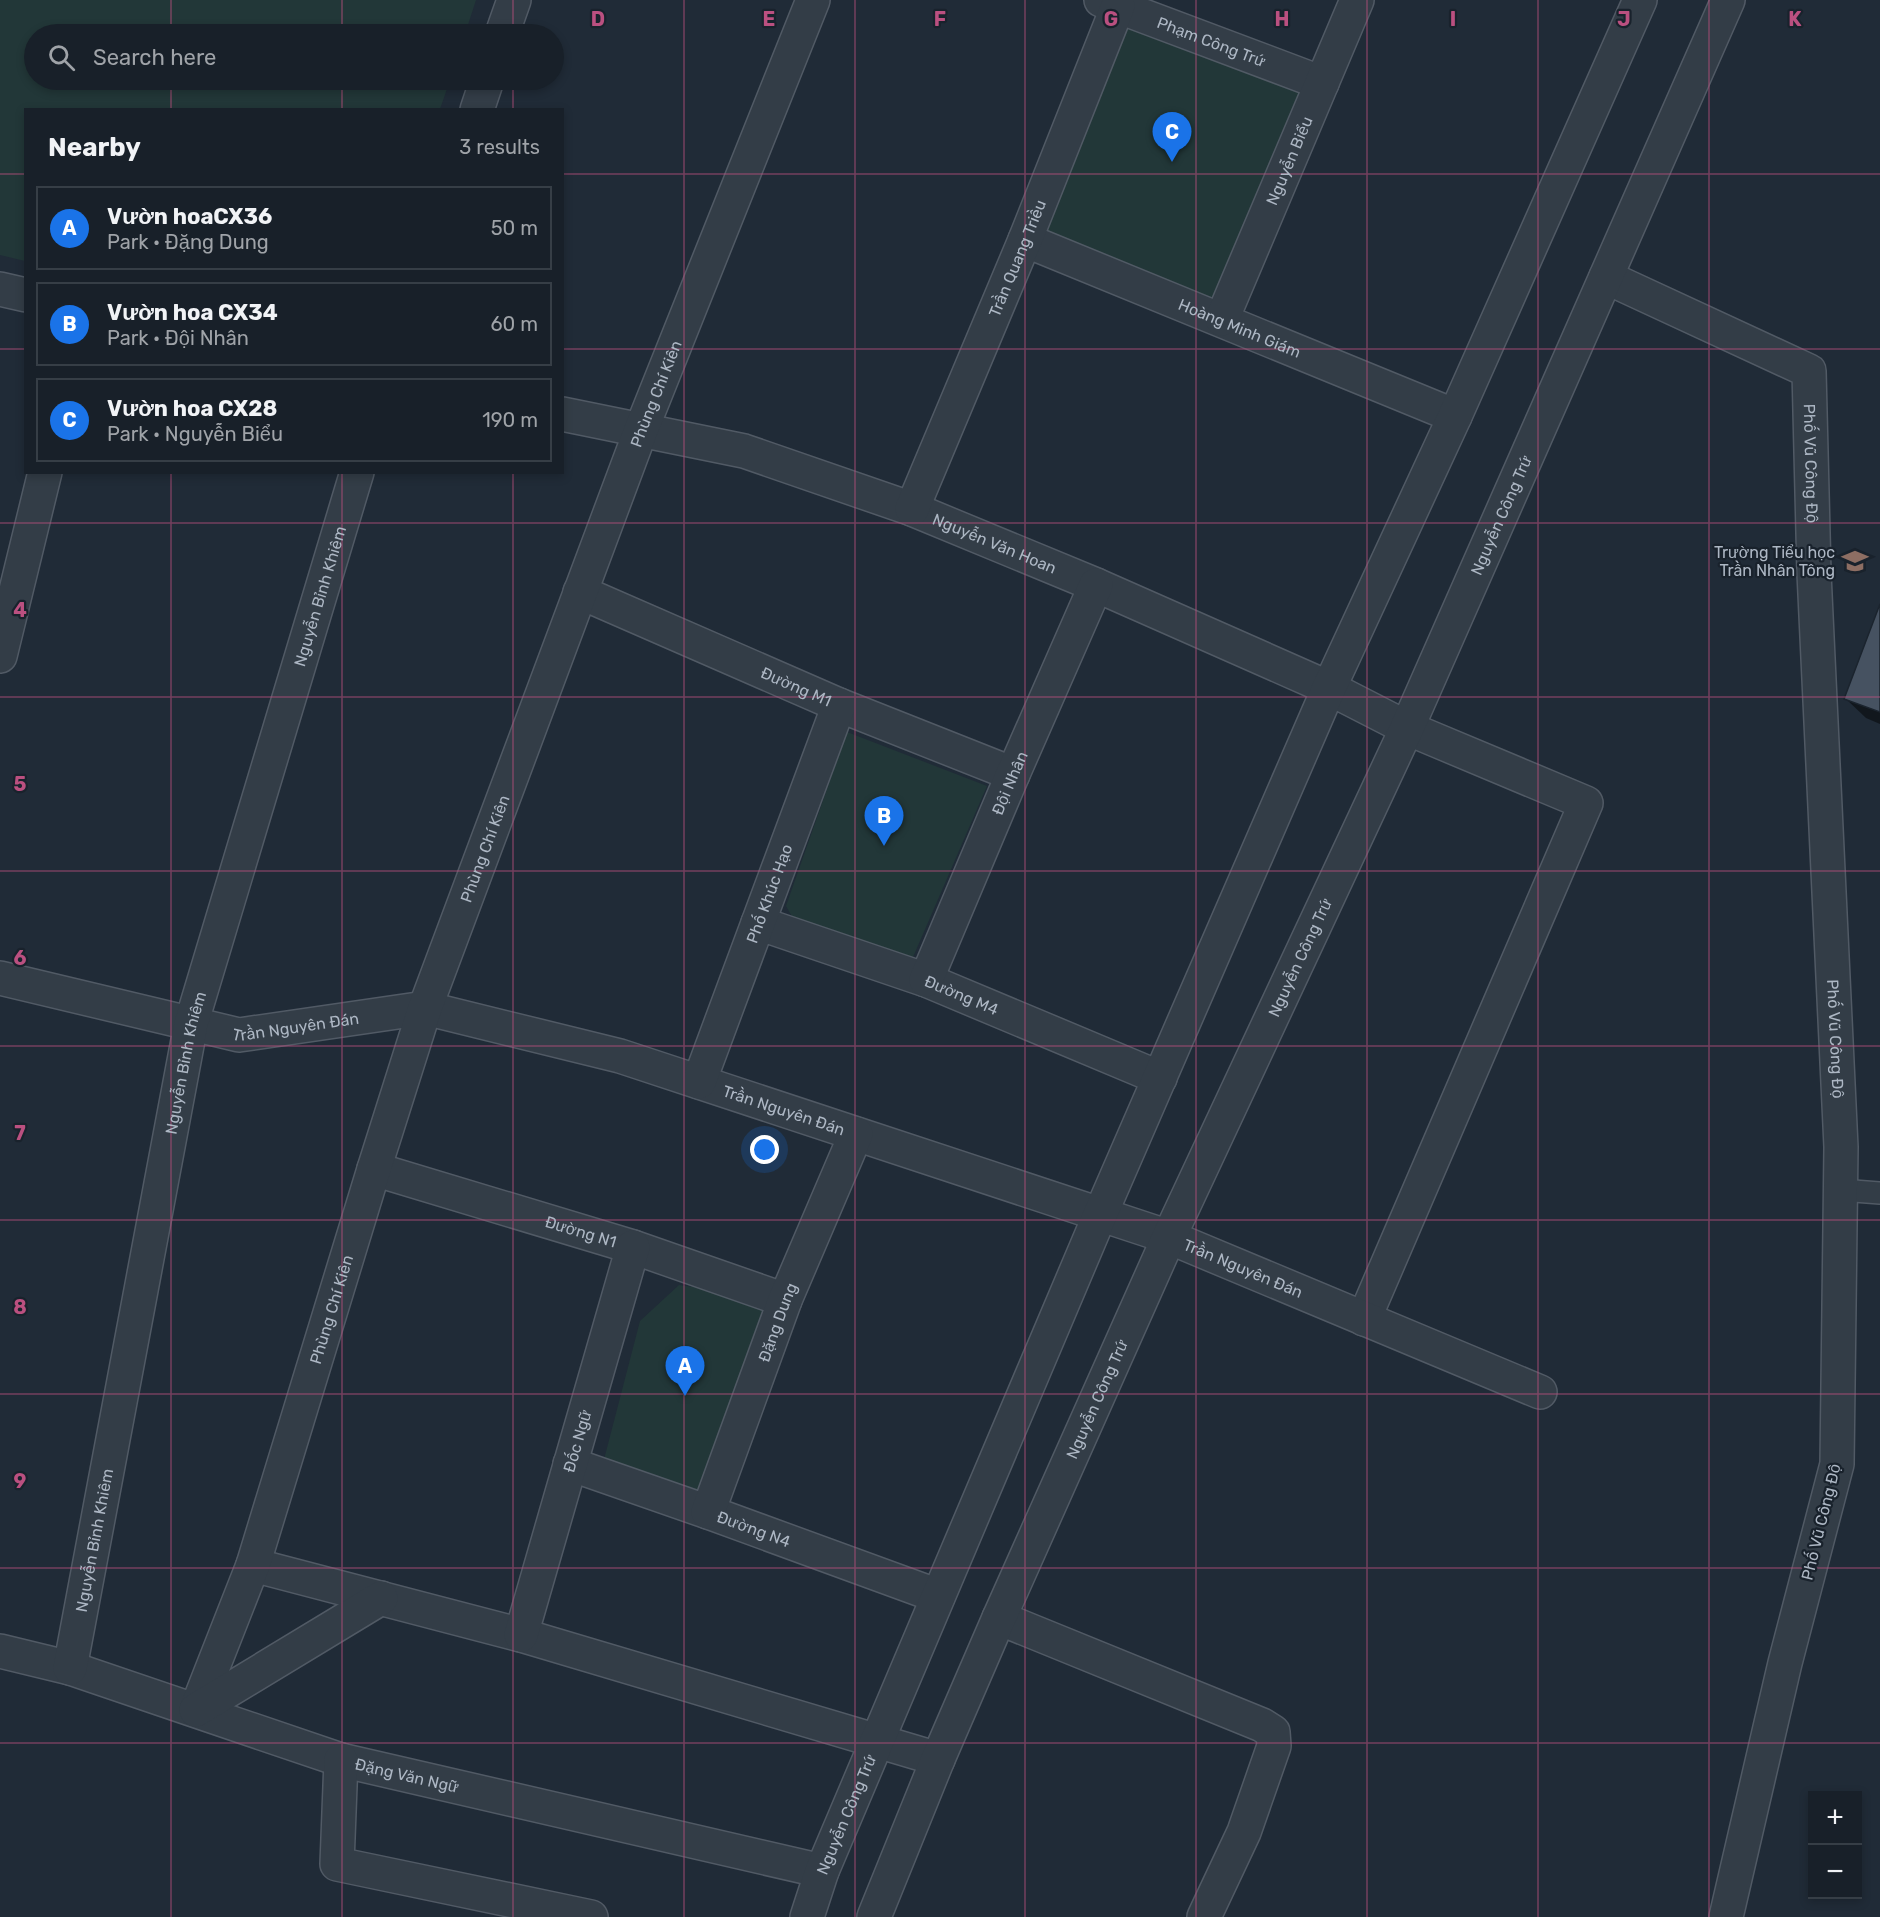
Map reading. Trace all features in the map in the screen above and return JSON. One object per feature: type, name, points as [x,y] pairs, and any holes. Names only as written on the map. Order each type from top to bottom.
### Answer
[{"type":"street","points":[[506,24],[514,0]]},
{"type":"street","name":"Phùng Chí Kiên","points":[[196,1710],[253,1565],[425,1008],[640,430],[813,0]]},
{"type":"street","name":"Nguyễn Biểu","points":[[1222,319],[1358,0]]},
{"type":"street","name":"Nguyễn Công Trứ","points":[[807,1917],[822,1870],[1100,1215],[1329,688],[1455,416],[1640,0]]},
{"type":"street","name":"Nguyễn Công Trứ","points":[[874,1917],[938,1759],[999,1618],[1169,1237],[1407,728],[1728,0]]},
{"type":"street","name":"Phạm Công Trứ","points":[[1109,3],[1322,83]]},
{"type":"street","name":"Trần Quang Triều","points":[[912,509],[1025,240],[1109,3]]},
{"type":"street","points":[[478,108],[484,90]]},
{"type":"street","name":"Hoàng Minh Giám","points":[[1025,240],[1455,416]]},
{"type":"street","name":"Phố Vũ Công Độ","points":[[1606,278],[1809,371],[1814,573],[1841,1147],[1837,1464],[1785,1663],[1726,1917]]},
{"type":"street","points":[[0,289],[24,295]]},
{"type":"street","name":"Nguyễn Văn Hoan","points":[[564,414],[744,451],[912,509],[1096,585],[1329,688],[1407,728],[1586,803],[1364,1319]]},
{"type":"street","points":[[0,656],[45,474]]},
{"type":"street","name":"Nguyễn Bỉnh Khiêm","points":[[70,1668],[191,1024],[356,474]]},
{"type":"street","name":"Đội Nhân","points":[[926,980],[1096,585]]},
{"type":"street","name":"Đường M1","points":[[580,592],[839,705],[1013,774]]},
{"type":"street","name":"Phố Khúc Hạo","points":[[699,1082],[839,705]]},
{"type":"street","name":"Đường M4","points":[[758,923],[926,980],[1160,1078]]},
{"type":"street","name":"Trần Nguyên Đán","points":[[0,978],[239,1035],[425,1008],[620,1056],[1169,1237],[1540,1392]]},
{"type":"street","name":"Đặng Dung","points":[[708,1512],[785,1300],[856,1134]]},
{"type":"street","name":"Đường N1","points":[[374,1169],[633,1247],[785,1300]]},
{"type":"street","name":"Đốc Ngữ","points":[[521,1635],[633,1247]]},
{"type":"street","name":"Đường N4","points":[[570,1464],[938,1596]]},
{"type":"street","points":[[253,1565],[521,1635],[938,1759]]},
{"type":"street","points":[[196,1710],[381,1598]]},
{"type":"street","points":[[999,1618],[1262,1725],[1273,1732],[1274,1746],[1244,1832],[1204,1917]]},
{"type":"street","name":"Đặng Văn Ngữ","points":[[0,1651],[70,1668],[341,1760],[822,1870]]},
{"type":"street","points":[[341,1760],[337,1864],[591,1917]]},
{"type":"lane","points":[[1841,1190],[1880,1193]]},
{"type":"green space","points":[[0,0],[476,0],[468,24],[24,24],[24,90],[447,90],[440,108],[24,108],[24,261],[0,255]]},
{"type":"green space","points":[[1118,6],[1322,83],[1222,319],[1025,240]]},
{"type":"green space","points":[[847,732],[987,786],[910,964],[799,929],[786,906]]},
{"type":"green space","points":[[679,1285],[785,1300],[708,1512],[601,1471],[640,1321]]},
{"type":"building","points":[[1880,604],[1880,712],[1844,699]]},
{"type":"place","name":"Vườn hoa CX28","points":[[1172,162]]},
{"type":"place","name":"Trường Tiểu học Trần Nhân Tông","points":[[1855,561]]},
{"type":"place","name":"Vườn hoa CX34","points":[[884,846]]},
{"type":"place","name":"Vườn hoaCX36","points":[[685,1396]]}]
